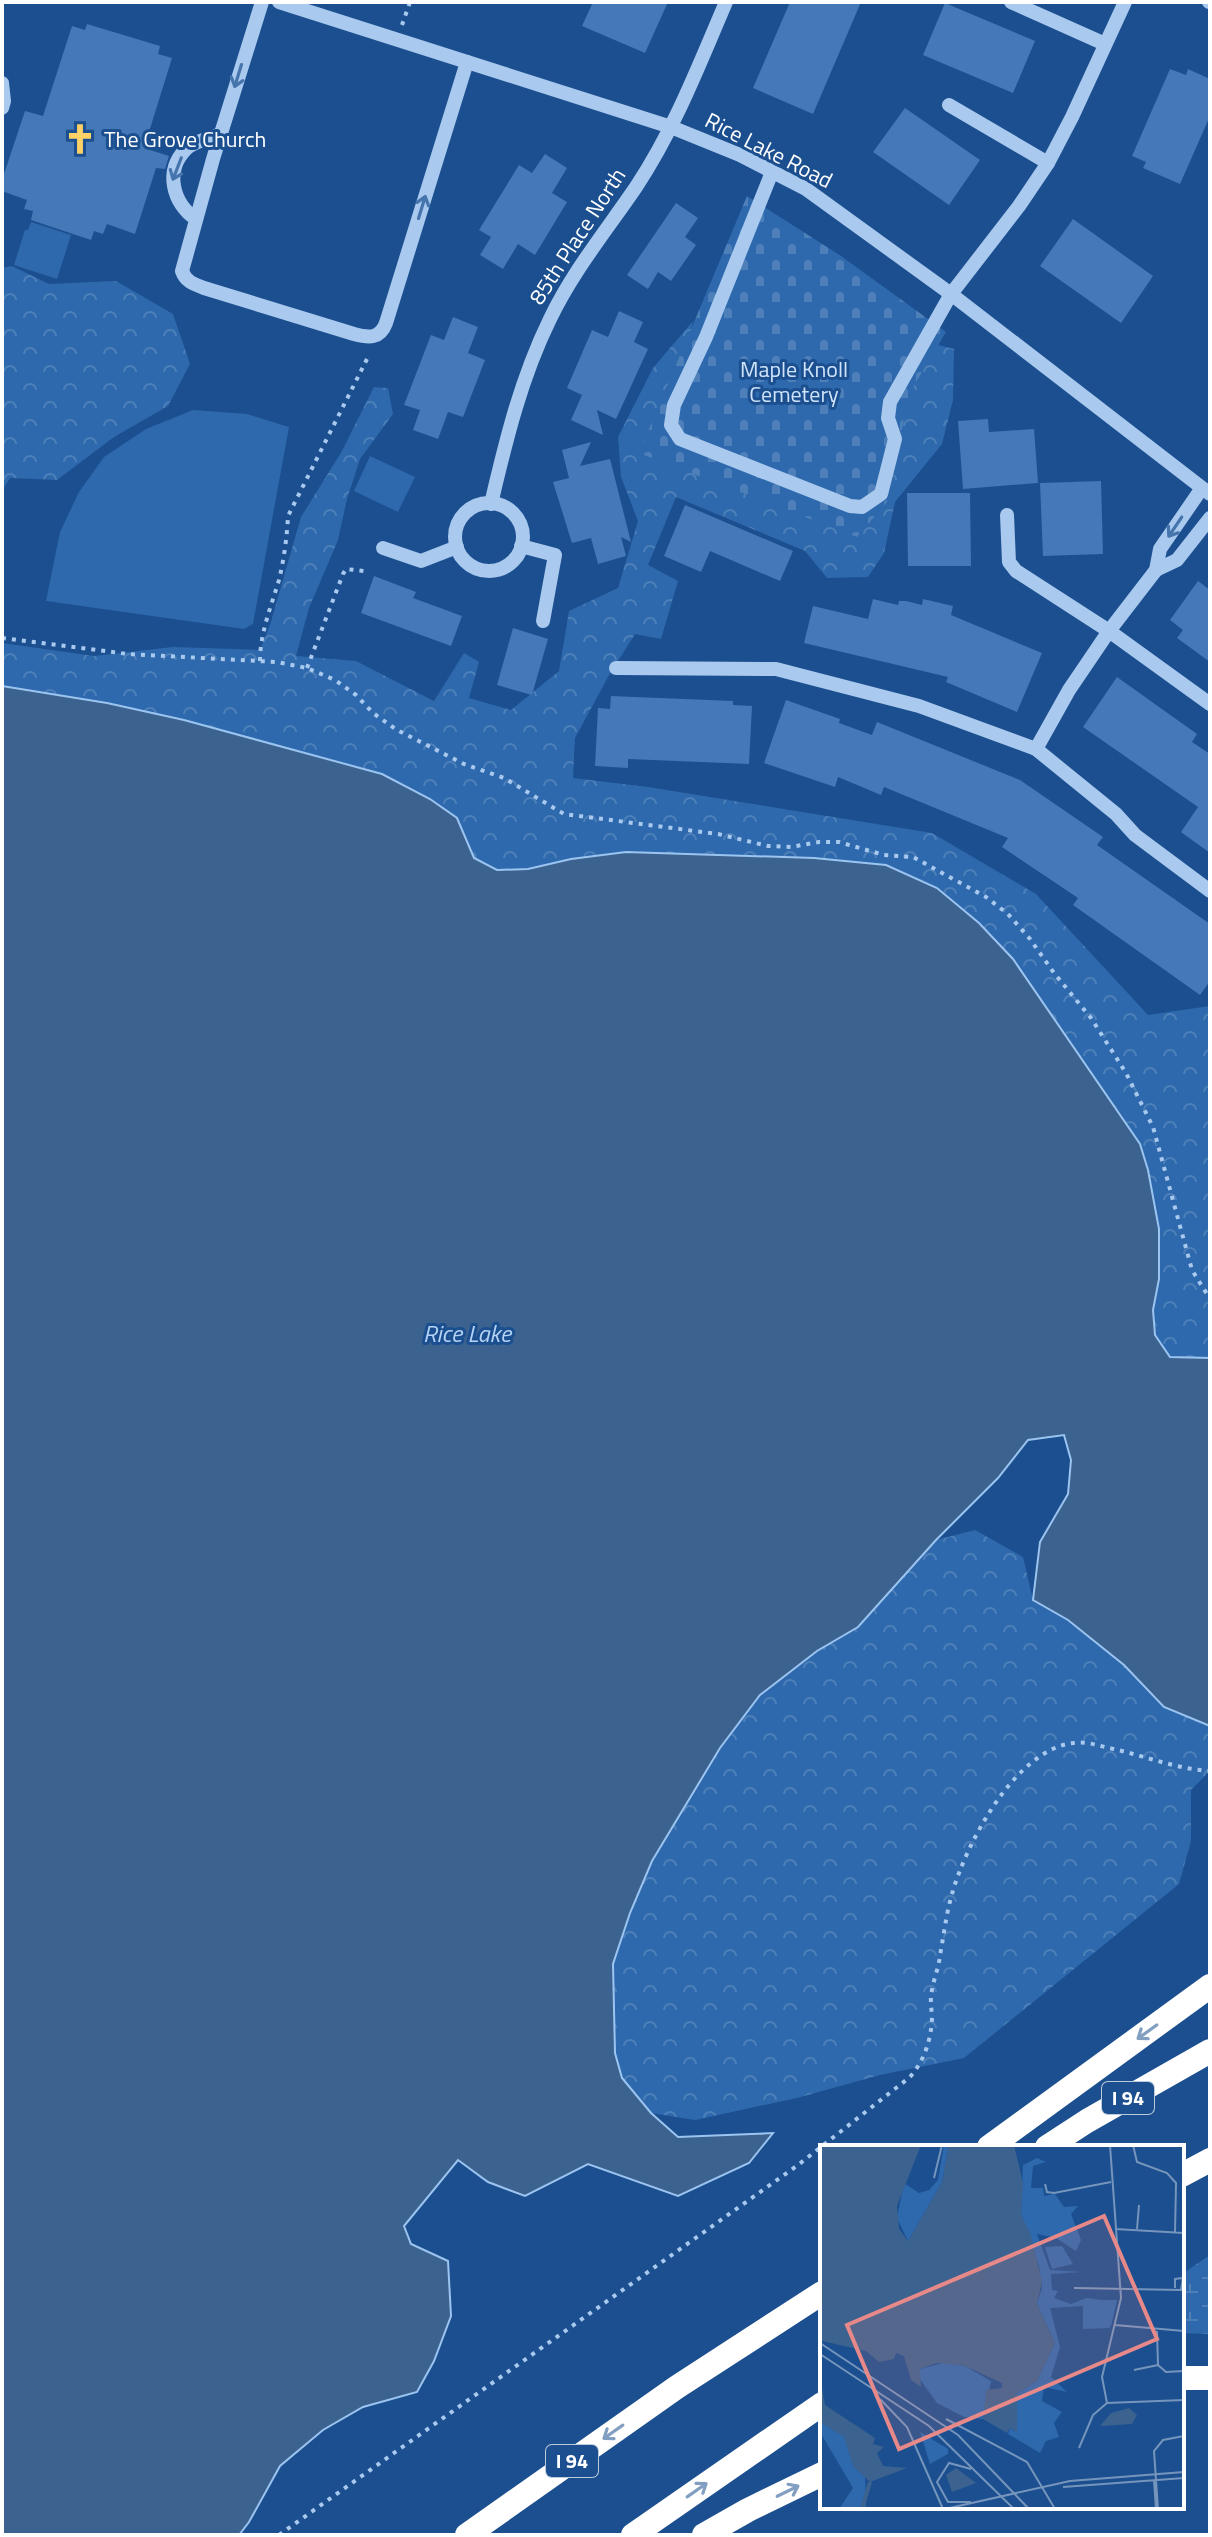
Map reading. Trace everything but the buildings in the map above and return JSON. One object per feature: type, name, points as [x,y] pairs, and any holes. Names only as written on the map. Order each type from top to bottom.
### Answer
[{"type":"highway","points":[[992,2145],[1210,1986]]},
{"type":"highway","name":"I 94","points":[[1050,2145],[1210,2051]]},
{"type":"highway","points":[[1184,2174],[1210,2160]]},
{"type":"highway","points":[[677,2387],[820,2276]]},
{"type":"highway","name":"I 94","points":[[467,2535],[677,2387],[820,2294]]},
{"type":"highway","points":[[1184,2378],[1210,2378]]},
{"type":"highway","points":[[633,2535],[820,2405]]},
{"type":"highway","points":[[704,2535],[820,2475]]},
{"type":"street","points":[[262,2],[181,267],[185,279],[190,282],[354,334],[374,337],[384,329],[467,62]]},
{"type":"street","name":"Rice Lake Road","points":[[279,2],[671,127],[740,155],[806,189],[951,294],[1206,491]]},
{"type":"street","name":"85th Place North","points":[[491,504],[519,396],[550,319],[566,287],[636,186],[671,127],[726,2]]},
{"type":"street","points":[[1011,2],[1105,44]]},
{"type":"street","points":[[772,172],[706,337],[674,405],[671,425],[680,439],[807,490],[850,506],[862,507],[881,494],[895,439],[888,418],[890,402],[951,294],[1048,163],[1125,2]]},
{"type":"street","points":[[2,83],[2,108]]},
{"type":"street","points":[[949,105],[1048,163]]},
{"type":"street","points":[[196,219],[187,213],[175,196],[172,181],[178,161],[187,148],[221,134]]},
{"type":"street","points":[[1036,749],[1069,690],[1156,570],[1160,549],[1206,491]]},
{"type":"street","points":[[491,504],[511,512],[518,520],[522,530],[521,546],[515,560],[506,567],[486,571],[465,562],[457,547],[456,529],[469,510],[491,504]]},
{"type":"street","points":[[1007,515],[1009,562],[1016,571],[1109,631],[1210,704]]},
{"type":"street","points":[[1156,570],[1177,560],[1210,518]]},
{"type":"street","points":[[521,546],[555,555],[543,621]]},
{"type":"street","points":[[383,548],[421,561],[457,547]]},
{"type":"street","points":[[616,668],[776,669],[919,706],[1036,749],[1116,814],[1135,835],[1210,891]]},
{"type":"path","points":[[403,23],[410,2]]},
{"type":"path","points":[[260,661],[260,643],[280,577],[288,516],[366,363],[374,337]]},
{"type":"path","points":[[307,668],[343,574],[346,569],[364,571]]},
{"type":"path","points":[[2,638],[128,654],[288,663],[335,680],[397,730],[464,764],[504,778],[564,814],[718,834],[768,846],[839,842],[884,855],[913,857],[986,897],[1008,914],[1091,1018],[1126,1073],[1153,1127],[1192,1270],[1210,1299]]},
{"type":"path","points":[[823,2145],[910,2077],[923,2058],[931,2028],[930,1997],[952,1894],[964,1861],[1003,1794],[1034,1760],[1053,1748],[1081,1742],[1210,1771]]},
{"type":"path","points":[[279,2535],[820,2148]]},
{"type":"green space","name":"Maple Knoll Cemetery","points":[[747,196],[841,256],[946,332],[909,394],[887,502],[857,537],[639,453]]},
{"type":"green space","points":[[31,222],[71,235],[57,279],[14,265],[25,230]]},
{"type":"green space","points":[[12,266],[49,284],[116,281],[173,314],[190,364],[168,406],[114,437],[57,480],[10,478],[2,491],[2,268]]},
{"type":"green space","points":[[693,321],[685,355],[923,341],[954,349],[953,400],[942,444],[895,502],[884,553],[868,577],[827,578],[805,551],[676,497],[648,565],[678,581],[661,639],[635,634],[575,738],[573,778],[648,787],[932,833],[1036,894],[1148,1015],[1210,1006],[1210,1358],[1170,1357],[1155,1335],[1153,1310],[1159,1279],[1123,1117],[1095,1082],[1013,959],[979,923],[937,888],[886,865],[814,858],[571,859],[528,869],[497,870],[474,859],[465,839],[382,774],[184,720],[107,703],[2,686],[2,643],[94,656],[173,647],[260,650],[301,517],[342,451],[374,387],[388,388],[393,414],[360,459],[338,540],[309,608],[296,656],[356,661],[434,701],[464,653],[479,662],[469,698],[511,710],[559,671],[569,611],[618,588],[638,521],[621,477],[618,437],[653,368]]},
{"type":"green space","points":[[193,410],[247,414],[289,427],[253,624],[244,629],[46,601],[60,532],[79,492],[104,457],[146,429]]},
{"type":"green space","points":[[370,456],[415,477],[398,512],[354,491]]},
{"type":"green space","points":[[975,1530],[1023,1557],[1033,1600],[1068,1620],[1124,1665],[1164,1707],[1210,1726],[1210,1771],[1191,1790],[1191,1841],[1179,1884],[964,2058],[695,2120],[651,2113],[622,2078],[615,2053],[612,2018],[613,1964],[652,1861],[720,1748],[760,1695],[817,1651],[858,1627],[936,1540]]},
{"type":"green space","points":[[1210,2255],[1210,2334],[1184,2333],[1184,2273]]},
{"type":"water","name":"Rice Lake","points":[[2,686],[107,703],[184,720],[382,774],[430,799],[457,818],[474,858],[497,870],[528,869],[571,859],[626,852],[814,858],[886,865],[937,888],[979,923],[1013,959],[1140,1144],[1159,1229],[1159,1279],[1153,1310],[1155,1335],[1170,1357],[1210,1358],[1210,1726],[1164,1707],[1124,1665],[1068,1620],[1033,1600],[1040,1542],[1068,1494],[1071,1460],[1064,1435],[1028,1440],[998,1478],[936,1540],[858,1627],[817,1651],[760,1695],[720,1748],[652,1861],[630,1913],[613,1964],[615,2053],[622,2078],[651,2113],[678,2137],[773,2133],[749,2163],[678,2196],[588,2164],[525,2196],[488,2182],[458,2160],[404,2226],[411,2244],[448,2261],[451,2316],[434,2361],[417,2392],[363,2407],[323,2430],[280,2466],[239,2535],[2,2535]]},
{"type":"place","name":"The Grove Church","points":[[80,139]]}]
